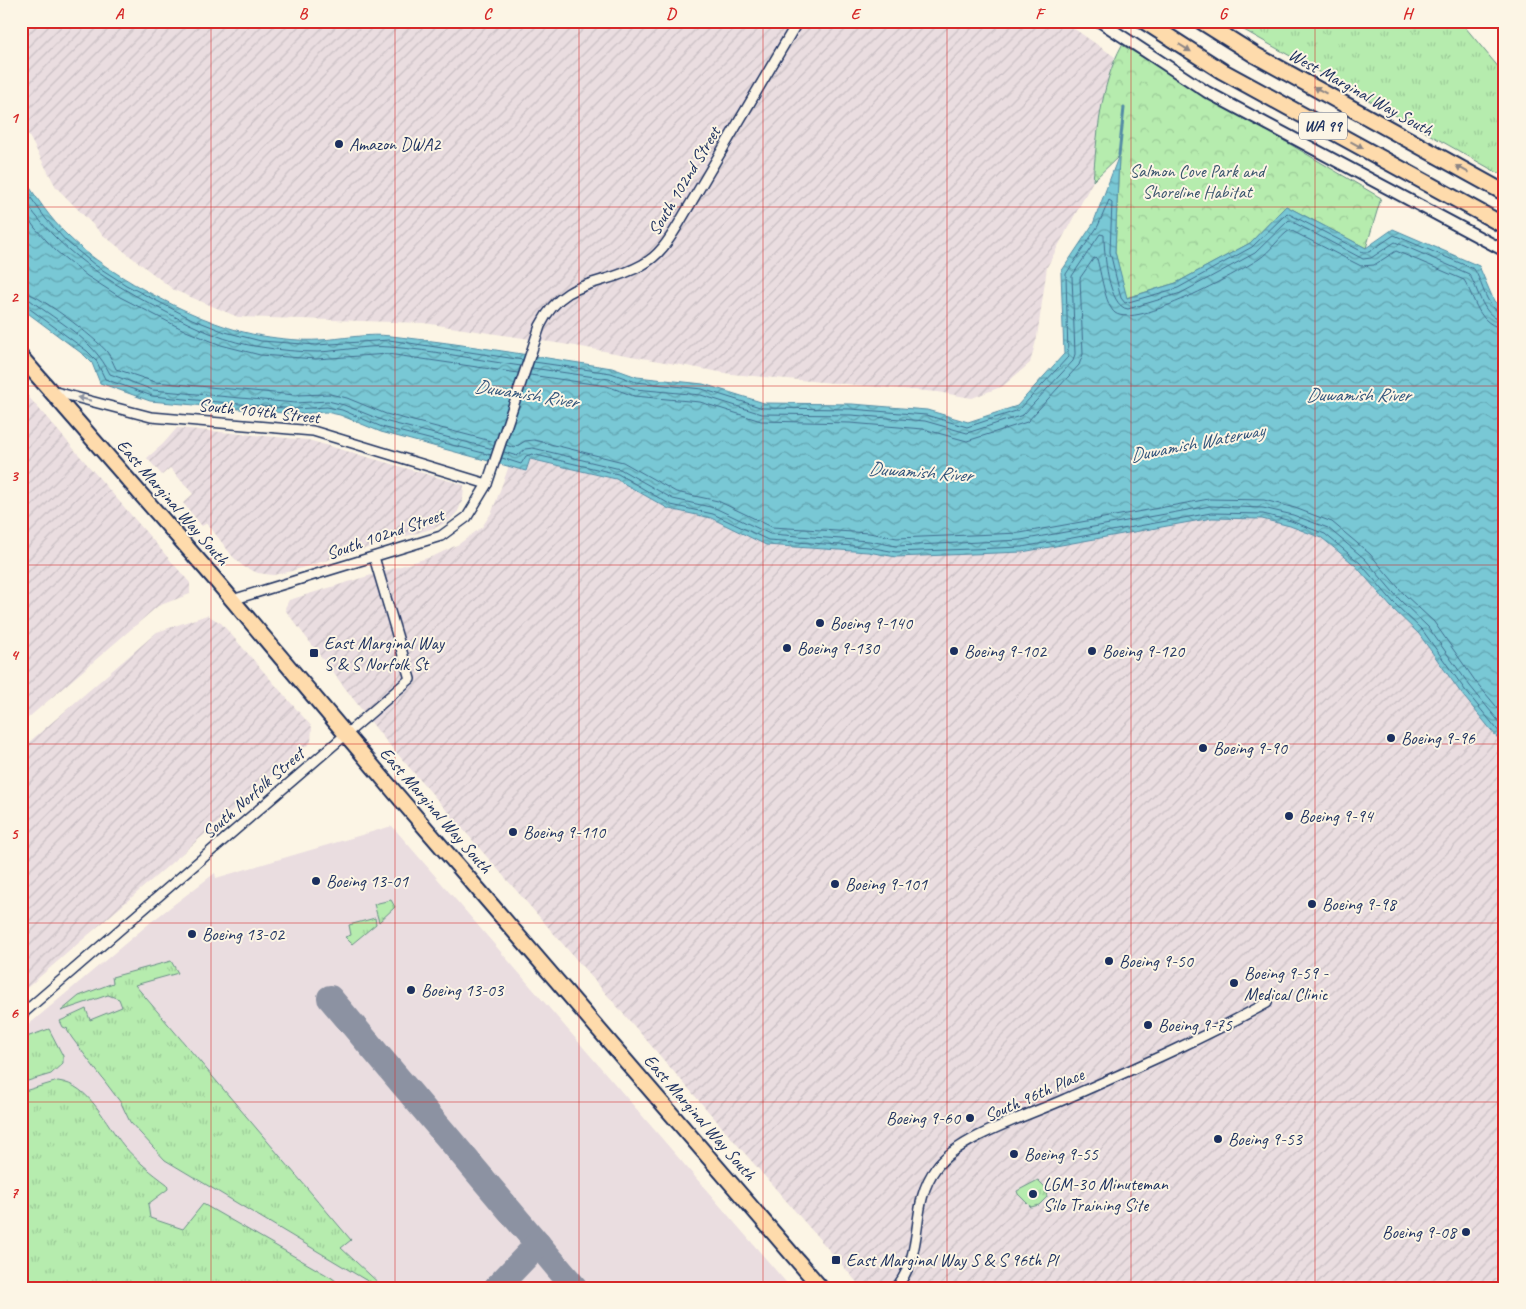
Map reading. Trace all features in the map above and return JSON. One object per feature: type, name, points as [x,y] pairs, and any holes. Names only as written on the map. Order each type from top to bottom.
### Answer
[{"type":"highway","name":"WA 99","points":[[1144,21],[1222,71],[1505,226]]},
{"type":"highway","name":"West Marginal Way South","points":[[1201,21],[1255,55],[1505,193]]},
{"type":"main road","name":"East Marginal Way South","points":[[21,357],[822,1288]]},
{"type":"street","name":"South 102nd Street","points":[[232,600],[450,532],[467,517],[488,484],[535,341],[548,312],[568,292],[632,270],[644,264],[662,249],[675,231],[798,21]]},
{"type":"street","points":[[1099,21],[1207,92],[1505,251]]},
{"type":"street","name":"South 104th Street","points":[[52,391],[171,419],[313,431],[488,484]]},
{"type":"street","name":"South Norfolk Street","points":[[21,1015],[410,680],[374,557]]},
{"type":"street","name":"South 96th Place","points":[[896,1288],[906,1273],[913,1257],[917,1241],[920,1206],[927,1183],[936,1167],[950,1154],[971,1141],[1066,1099],[1267,1003]]},
{"type":"shaded area","points":[[21,21],[1063,21],[1115,57],[1104,97],[1093,181],[1047,267],[1037,337],[1030,363],[1003,386],[972,398],[937,392],[731,374],[576,346],[424,323],[238,317],[174,290],[103,235],[56,187],[21,121]]},
{"type":"shaded area","points":[[21,388],[190,583],[190,594],[158,606],[21,724]]},
{"type":"shaded area","points":[[177,428],[308,440],[464,485],[463,499],[458,511],[449,521],[437,527],[288,572],[273,575],[258,573],[244,567],[233,557],[207,523],[202,526],[183,503],[193,494],[170,468],[162,475],[147,458]]},
{"type":"shaded area","points":[[530,459],[616,479],[669,509],[711,518],[766,545],[868,552],[896,557],[1132,531],[1212,518],[1262,519],[1290,526],[1322,538],[1356,566],[1391,607],[1419,634],[1461,693],[1505,747],[1505,1288],[862,1288],[381,735],[286,611],[285,608],[289,600],[434,556],[459,544],[482,527],[492,512],[509,466],[526,471]]},
{"type":"shaded area","points":[[207,615],[221,623],[312,727],[311,742],[21,993],[21,749],[157,632]]},
{"type":"shaded area","points":[[392,826],[791,1288],[21,1288],[21,1031],[151,922],[215,873],[216,878]]},
{"type":"green space","points":[[1228,21],[1460,21],[1505,75],[1505,85],[1502,87],[1505,92],[1505,177]]},
{"type":"green space","name":"Salmon Cove Park and Shoreline Habitat","points":[[1122,45],[1381,198],[1366,248],[1286,206],[1250,243],[1176,283],[1126,298],[1115,252],[1119,156],[1093,181],[1098,129],[1104,94]]},
{"type":"green space","points":[[391,900],[395,907],[379,922],[374,904]]},
{"type":"green space","points":[[375,918],[376,924],[352,944],[345,937],[351,935],[349,925]]},
{"type":"green space","points":[[171,961],[178,973],[135,985],[351,1240],[341,1248],[384,1288],[379,1288],[165,1160],[130,1122],[121,1103],[72,1038],[68,1029],[63,1027],[60,1021],[86,1009],[90,1020],[122,1007],[119,999],[108,995],[61,1011],[79,996],[113,983],[112,977]]},
{"type":"green space","points":[[49,1029],[63,1056],[63,1063],[51,1074],[21,1083],[21,1039]]},
{"type":"green space","points":[[58,1081],[69,1084],[88,1097],[124,1146],[167,1184],[168,1189],[148,1204],[150,1218],[183,1229],[203,1204],[332,1278],[345,1288],[21,1288],[21,1092]]},
{"type":"green space","points":[[1038,1180],[1045,1187],[1047,1197],[1039,1205],[1031,1207],[1017,1191]]},
{"type":"water","name":"Duwamish River","points":[[1119,155],[1115,252],[1127,298],[1176,283],[1250,243],[1286,206],[1366,248],[1393,229],[1479,266],[1494,301],[1505,311],[1505,747],[1461,693],[1419,634],[1391,607],[1356,566],[1322,538],[1290,526],[1262,519],[1212,518],[1022,552],[896,557],[868,552],[766,545],[711,518],[669,509],[616,479],[530,459],[526,471],[381,432],[340,415],[326,412],[295,414],[150,401],[100,383],[92,363],[84,355],[21,308],[21,174],[62,230],[86,252],[108,268],[133,284],[188,312],[241,331],[298,340],[373,335],[419,339],[612,368],[637,377],[703,384],[764,403],[852,404],[927,410],[968,422],[1017,406],[1064,354],[1061,272],[1093,224]]},
{"type":"waterway","points":[[1119,155],[1124,108]]},
{"type":"taxiway","points":[[330,998],[575,1288]]},
{"type":"taxiway","points":[[496,1288],[538,1244]]},
{"type":"place","name":"Amazon DWA2","points":[[339,144]]},
{"type":"place","name":"Boeing 9-140","points":[[820,623]]},
{"type":"place","name":"Boeing 9-130","points":[[787,648]]},
{"type":"place","name":"Boeing 9-102","points":[[954,651]]},
{"type":"place","name":"Boeing 9-120","points":[[1092,651]]},
{"type":"place","name":"East Marginal Way S & S Norfolk St","points":[[314,653]]},
{"type":"place","name":"Boeing 9-96","points":[[1391,738]]},
{"type":"place","name":"Boeing 9-90","points":[[1203,748]]},
{"type":"place","name":"Boeing 9-94","points":[[1289,816]]},
{"type":"place","name":"Boeing 9-110","points":[[513,832]]},
{"type":"place","name":"Boeing 13-01","points":[[316,881]]},
{"type":"place","name":"Boeing 9-101","points":[[835,884]]},
{"type":"place","name":"Boeing 9-98","points":[[1312,904]]},
{"type":"place","name":"Boeing 13-02","points":[[192,934]]},
{"type":"place","name":"Boeing 9-50","points":[[1109,961]]},
{"type":"place","name":"Boeing 9-59 - Medical Clinic","points":[[1234,983]]},
{"type":"place","name":"Boeing 13-03","points":[[411,990]]},
{"type":"place","name":"Boeing 9-75","points":[[1148,1025]]},
{"type":"place","name":"Boeing 9-60","points":[[970,1118]]},
{"type":"place","name":"Boeing 9-53","points":[[1218,1139]]},
{"type":"place","name":"Boeing 9-55","points":[[1014,1154]]},
{"type":"place","name":"LGM-30 Minuteman Silo Training Site","points":[[1033,1194]]},
{"type":"place","name":"Boeing 9-08","points":[[1466,1232]]},
{"type":"place","name":"East Marginal Way S & S 96th Pl","points":[[836,1260]]},
{"type":"water label","name":"Duwamish Waterway","points":[[1197,443]]}]
